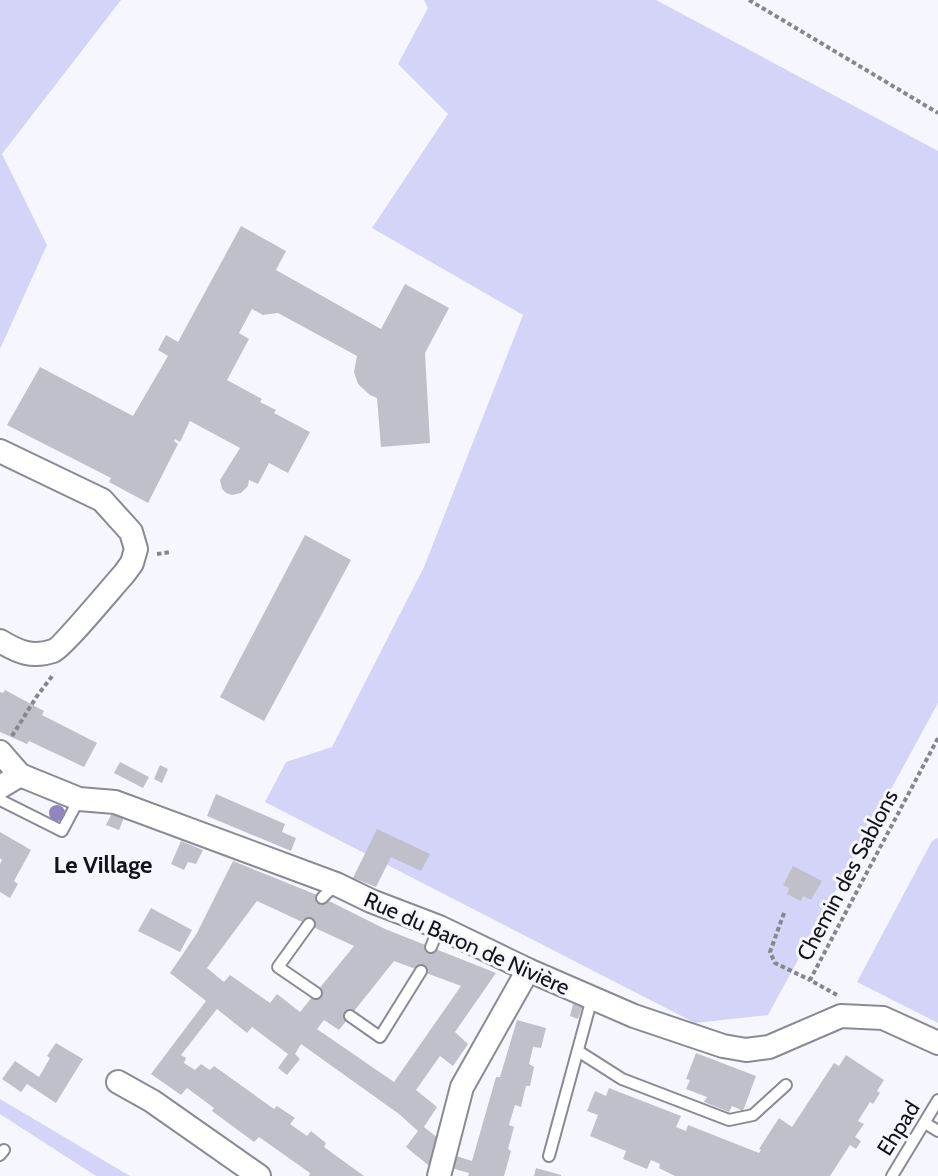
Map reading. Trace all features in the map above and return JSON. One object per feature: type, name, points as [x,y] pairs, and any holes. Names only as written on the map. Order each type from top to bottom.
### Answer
[{"type":"street","points":[[0,451],[102,500],[131,532],[136,549],[132,563],[124,574],[56,650],[36,654],[20,653],[0,641]]},
{"type":"street","points":[[0,752],[20,775],[0,788]]},
{"type":"street","name":"Rue du Baron de Nivière","points":[[20,775],[79,799],[115,802],[329,891],[371,901],[435,937],[528,970],[656,1024],[723,1046],[746,1050],[769,1047],[842,1016],[883,1018],[938,1043]]},
{"type":"street","points":[[439,1176],[462,1087],[528,970]]},
{"type":"street","points":[[118,1082],[152,1101],[259,1176]]},
{"type":"lane","points":[[0,800],[62,831],[79,799]]},
{"type":"lane","points":[[309,924],[278,967],[316,993]]},
{"type":"lane","points":[[350,1016],[380,1037],[421,971]]},
{"type":"lane","points":[[549,1156],[592,998]]},
{"type":"lane","points":[[578,1051],[622,1079],[729,1120],[753,1115],[786,1085]]},
{"type":"lane","name":"Ehpad","points":[[892,1176],[938,1100]]},
{"type":"lane","points":[[925,1123],[938,1131]]},
{"type":"path","points":[[749,0],[938,112]]},
{"type":"path","points":[[14,732],[37,696]]},
{"type":"path","name":"Chemin des Sablons","points":[[842,1016],[841,996],[810,980],[938,738]]},
{"type":"path","points":[[783,914],[770,952],[775,963],[810,980]]},
{"type":"shaded area","points":[[0,0],[121,0],[2,154],[47,245],[0,349]]},
{"type":"shaded area","points":[[424,0],[656,0],[938,151],[938,703],[768,1015],[695,1023],[265,802],[286,762],[332,747],[424,567],[523,315],[372,228],[448,114],[398,64],[428,8]]},
{"type":"shaded area","points":[[938,838],[938,1023],[857,982],[932,841]]},
{"type":"shaded area","points":[[0,1099],[130,1176],[96,1176],[0,1114]]},
{"type":"building","points":[[241,226],[286,251],[276,270],[381,329],[405,284],[449,308],[425,353],[430,443],[381,447],[377,398],[358,384],[354,372],[357,356],[278,313],[263,315],[252,309],[239,333],[249,339],[227,380],[262,399],[260,402],[276,410],[274,413],[310,432],[288,473],[269,463],[258,484],[249,480],[248,486],[241,493],[232,495],[226,493],[222,489],[220,480],[240,448],[190,421],[180,442],[175,439],[174,441],[178,444],[148,503],[109,482],[111,478],[7,425],[40,367],[133,416],[168,356],[158,350],[166,335],[178,342]]},
{"type":"building","points":[[305,535],[351,560],[264,721],[220,697]]},
{"type":"building","points":[[5,690],[44,711],[42,715],[97,743],[84,767],[29,741],[27,744],[0,732],[0,692],[3,693]]},
{"type":"building","points":[[120,762],[149,777],[143,788],[114,773]]},
{"type":"building","points":[[160,765],[168,769],[162,783],[154,779]]},
{"type":"building","points":[[216,794],[285,824],[282,832],[296,838],[291,851],[207,816]]},
{"type":"building","points":[[112,813],[124,818],[119,830],[106,825]]},
{"type":"building","points":[[377,829],[430,854],[421,871],[391,857],[376,887],[353,878]]},
{"type":"building","points":[[0,832],[31,850],[14,881],[18,884],[10,898],[0,892],[2,860],[0,858]]},
{"type":"building","points":[[181,841],[203,850],[196,864],[188,862],[184,870],[171,864]]},
{"type":"building","points":[[233,861],[317,895],[385,929],[496,973],[455,1032],[468,1044],[453,1066],[440,1056],[416,1090],[437,1107],[424,1127],[443,1142],[438,1150],[472,1161],[496,1077],[500,1077],[517,1020],[546,1028],[541,1048],[533,1047],[529,1064],[534,1067],[530,1086],[526,1086],[521,1107],[515,1105],[509,1125],[514,1127],[508,1149],[511,1151],[504,1176],[468,1176],[469,1173],[430,1162],[428,1165],[406,1147],[418,1131],[399,1114],[301,1044],[295,1054],[300,1059],[287,1075],[278,1068],[288,1054],[252,1027],[247,1033],[217,1009],[181,1055],[186,1058],[184,1063],[195,1070],[201,1064],[210,1070],[214,1066],[274,1109],[277,1106],[295,1118],[290,1124],[307,1136],[311,1131],[326,1143],[324,1147],[364,1176],[309,1176],[310,1173],[259,1137],[254,1142],[212,1111],[214,1108],[187,1088],[181,1095],[151,1074],[206,1001],[170,973],[197,933]],"holes":[[[257,901],[354,946],[300,1012],[277,994],[270,1003],[230,975],[224,982],[207,968]],[[394,961],[461,986],[394,1082],[317,1029],[324,1020],[339,1030]]]},
{"type":"building","points":[[793,866],[822,881],[811,900],[803,896],[801,901],[787,894],[789,888],[783,885]]},
{"type":"building","points":[[151,908],[192,930],[180,952],[138,931]]},
{"type":"building","points":[[573,1004],[582,1007],[578,1019],[570,1016]]},
{"type":"building","points":[[56,1043],[83,1059],[56,1103],[27,1084],[21,1092],[2,1079],[15,1061],[39,1077],[50,1058],[47,1056]]},
{"type":"building","points":[[696,1053],[756,1076],[743,1111],[732,1106],[729,1112],[704,1102],[707,1097],[686,1089],[690,1080],[686,1079]]},
{"type":"building","points":[[846,1055],[884,1080],[877,1091],[880,1093],[873,1104],[870,1102],[858,1121],[864,1124],[855,1137],[861,1141],[856,1149],[850,1145],[830,1176],[675,1176],[659,1168],[660,1164],[651,1160],[647,1169],[623,1159],[626,1151],[590,1136],[598,1115],[587,1111],[595,1091],[606,1096],[609,1088],[681,1116],[676,1127],[686,1131],[688,1125],[759,1153],[761,1150],[759,1149],[779,1118],[792,1127],[834,1063],[839,1066]]},
{"type":"building","points":[[536,1168],[561,1175],[561,1176],[534,1176]]},
{"type":"district","name":"Le Village","points":[[103,865]]}]
